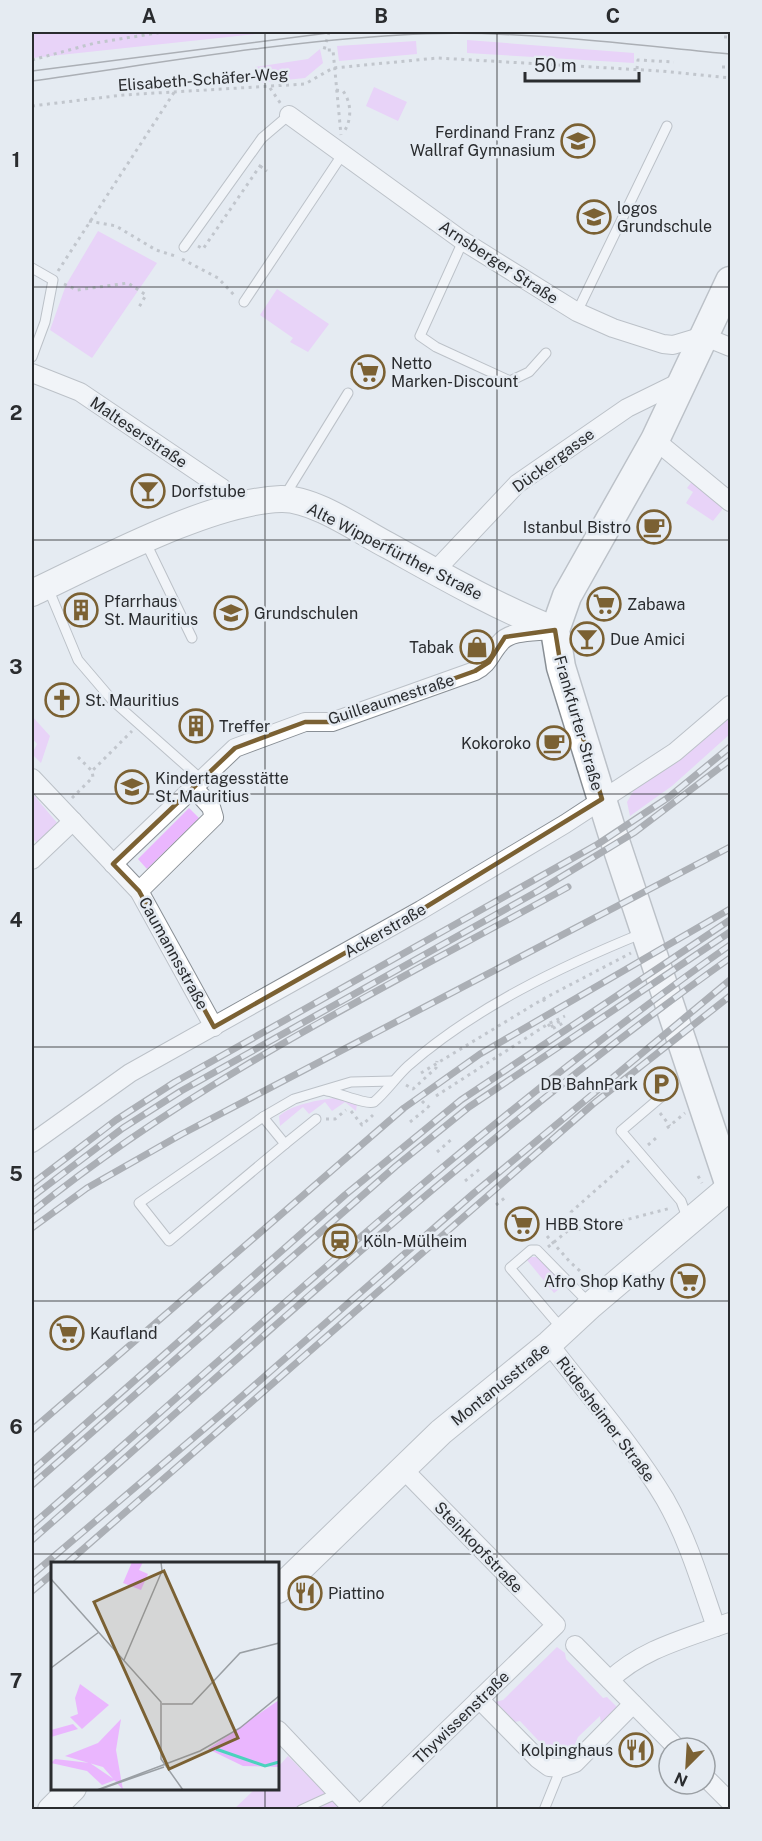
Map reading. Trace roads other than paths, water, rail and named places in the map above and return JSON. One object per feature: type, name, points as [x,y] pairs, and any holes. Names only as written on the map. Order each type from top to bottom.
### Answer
[{"type":"main road","name":"Frankfurter Straße","points":[[730,281],[657,435],[567,596],[555,630],[561,667],[602,800],[730,1186]]},
{"type":"street","name":"Arnsberger Straße","points":[[289,115],[463,241],[578,312],[613,328],[663,345],[673,345],[703,336]]},
{"type":"street","points":[[703,336],[730,347]]},
{"type":"street","name":"Malteserstraße","points":[[32,373],[80,392],[222,488],[233,508]]},
{"type":"street","name":"Dückergasse","points":[[435,571],[517,484],[570,445],[627,408],[684,380]]},
{"type":"street","points":[[627,408],[646,410],[655,418],[657,435],[730,502]]},
{"type":"street","name":"Alte Wipperfürther Straße","points":[[39,589],[145,541],[233,508],[283,499],[324,512],[520,616],[555,630]]},
{"type":"street","name":"Guilleaumestraße","points":[[113,864],[228,753],[243,744],[305,722],[332,722],[468,674],[489,662],[499,643],[505,638],[519,633],[555,630]]},
{"type":"street","name":"Ackerstraße","points":[[32,1143],[105,1089],[421,910],[602,800],[675,752],[730,705]]},
{"type":"street","name":"Caumannsstraße","points":[[32,778],[140,891],[214,1027]]},
{"type":"street","points":[[140,891],[214,817],[197,783]]},
{"type":"street","points":[[32,860],[67,815]]},
{"type":"street","name":"Montanusstraße","points":[[279,1589],[441,1431],[556,1337],[594,1295],[681,1215],[730,1186]]},
{"type":"street","name":"Rüdesheimer Straße","points":[[556,1337],[666,1500],[723,1625]]},
{"type":"street","name":"Steinkopfstraße","points":[[402,1468],[556,1625]]},
{"type":"street","name":"Thywissenstraße","points":[[366,1809],[556,1625]]},
{"type":"street","points":[[610,1680],[641,1655],[723,1625]]},
{"type":"street","points":[[575,1645],[665,1736]]},
{"type":"street","points":[[480,1699],[538,1759],[549,1767],[561,1768],[574,1763],[633,1704]]},
{"type":"street","points":[[279,1731],[354,1809]]},
{"type":"street","points":[[717,1788],[730,1802]]},
{"type":"street","points":[[51,1809],[71,1790]]},
{"type":"lane","points":[[187,243],[262,138],[289,115]]},
{"type":"lane","points":[[578,312],[667,126]]},
{"type":"lane","points":[[244,302],[342,155]]},
{"type":"lane","points":[[463,241],[420,336],[436,347],[510,381],[529,372],[546,353]]},
{"type":"lane","points":[[32,268],[53,280],[45,322],[32,357]]},
{"type":"lane","points":[[283,499],[348,393]]},
{"type":"lane","points":[[145,541],[192,638]]},
{"type":"lane","points":[[39,589],[78,660],[113,701],[140,723],[197,783]]},
{"type":"lane","points":[[327,1091],[345,1094],[368,1104],[378,1099],[409,1065],[456,1029],[598,951],[648,940]]},
{"type":"lane","points":[[316,1119],[170,1240],[139,1203],[288,1102],[351,1082],[393,1081]]},
{"type":"lane","points":[[668,1091],[621,1131],[681,1201],[681,1215]]},
{"type":"lane","points":[[263,1117],[285,1144]]},
{"type":"lane","points":[[556,1337],[510,1268],[531,1250],[537,1250],[594,1295]]},
{"type":"lane","points":[[544,1809],[561,1768]]},
{"type":"lane","points":[[301,1809],[338,1793]]},
{"type":"tram line","points":[[32,71],[336,32]]},
{"type":"tram line","points":[[32,81],[308,43],[440,33],[565,38],[730,54]]},
{"type":"railway","points":[[32,1184],[116,1120],[175,1082],[598,844],[669,797],[730,747]]},
{"type":"railway","points":[[32,1197],[123,1128],[181,1091],[538,891],[635,832],[730,760]]},
{"type":"railway","points":[[32,1228],[87,1188],[182,1134],[730,847]]},
{"type":"railway","points":[[32,1212],[94,1164],[225,1078],[361,999],[568,887]]},
{"type":"railway","points":[[32,1430],[404,1108],[480,1054],[730,909]]},
{"type":"railway","points":[[32,1471],[345,1195],[461,1100],[730,920]]},
{"type":"railway","points":[[32,1485],[396,1166],[469,1107],[730,932]]},
{"type":"railway","points":[[32,1525],[288,1300],[460,1153],[548,1081],[730,945]]},
{"type":"railway","points":[[32,1540],[288,1314],[461,1166],[638,1025],[730,958]]},
{"type":"railway","points":[[32,1575],[225,1411],[474,1193],[730,980]]},
{"type":"railway","points":[[68,1562],[593,1104],[730,996]]},
{"type":"railway","points":[[32,1591],[51,1575]]},
{"type":"place","name":"Ferdinand Franz Wallraf Gymnasium","points":[[578,141]]},
{"type":"place","name":"logos Grundschule","points":[[594,217]]},
{"type":"place","name":"Netto Marken-Discount","points":[[368,372]]},
{"type":"place","name":"Dorfstube","points":[[148,491]]},
{"type":"place","name":"Istanbul Bistro","points":[[654,527]]},
{"type":"place","name":"Zabawa","points":[[604,604]]},
{"type":"place","name":"Pfarrhaus St. Mauritius","points":[[81,610]]},
{"type":"place","name":"Grundschulen","points":[[231,613]]},
{"type":"place","name":"Due Amici","points":[[587,639]]},
{"type":"place","name":"Tabak","points":[[477,647]]},
{"type":"place","name":"St. Mauritius","points":[[62,700]]},
{"type":"place","name":"Treffer","points":[[196,726]]},
{"type":"place","name":"Kokoroko","points":[[554,743]]},
{"type":"place","name":"Kindertagesstätte St. Mauritius","points":[[132,787]]},
{"type":"place","name":"DB BahnPark","points":[[661,1084]]},
{"type":"place","name":"HBB Store","points":[[522,1224]]},
{"type":"place","name":"Köln-Mülheim","points":[[340,1241]]},
{"type":"place","name":"Afro Shop Kathy","points":[[688,1281]]},
{"type":"place","name":"Kaufland","points":[[67,1333]]},
{"type":"place","name":"Piattino","points":[[305,1593]]},
{"type":"place","name":"Kolpinghaus","points":[[636,1750]]}]
